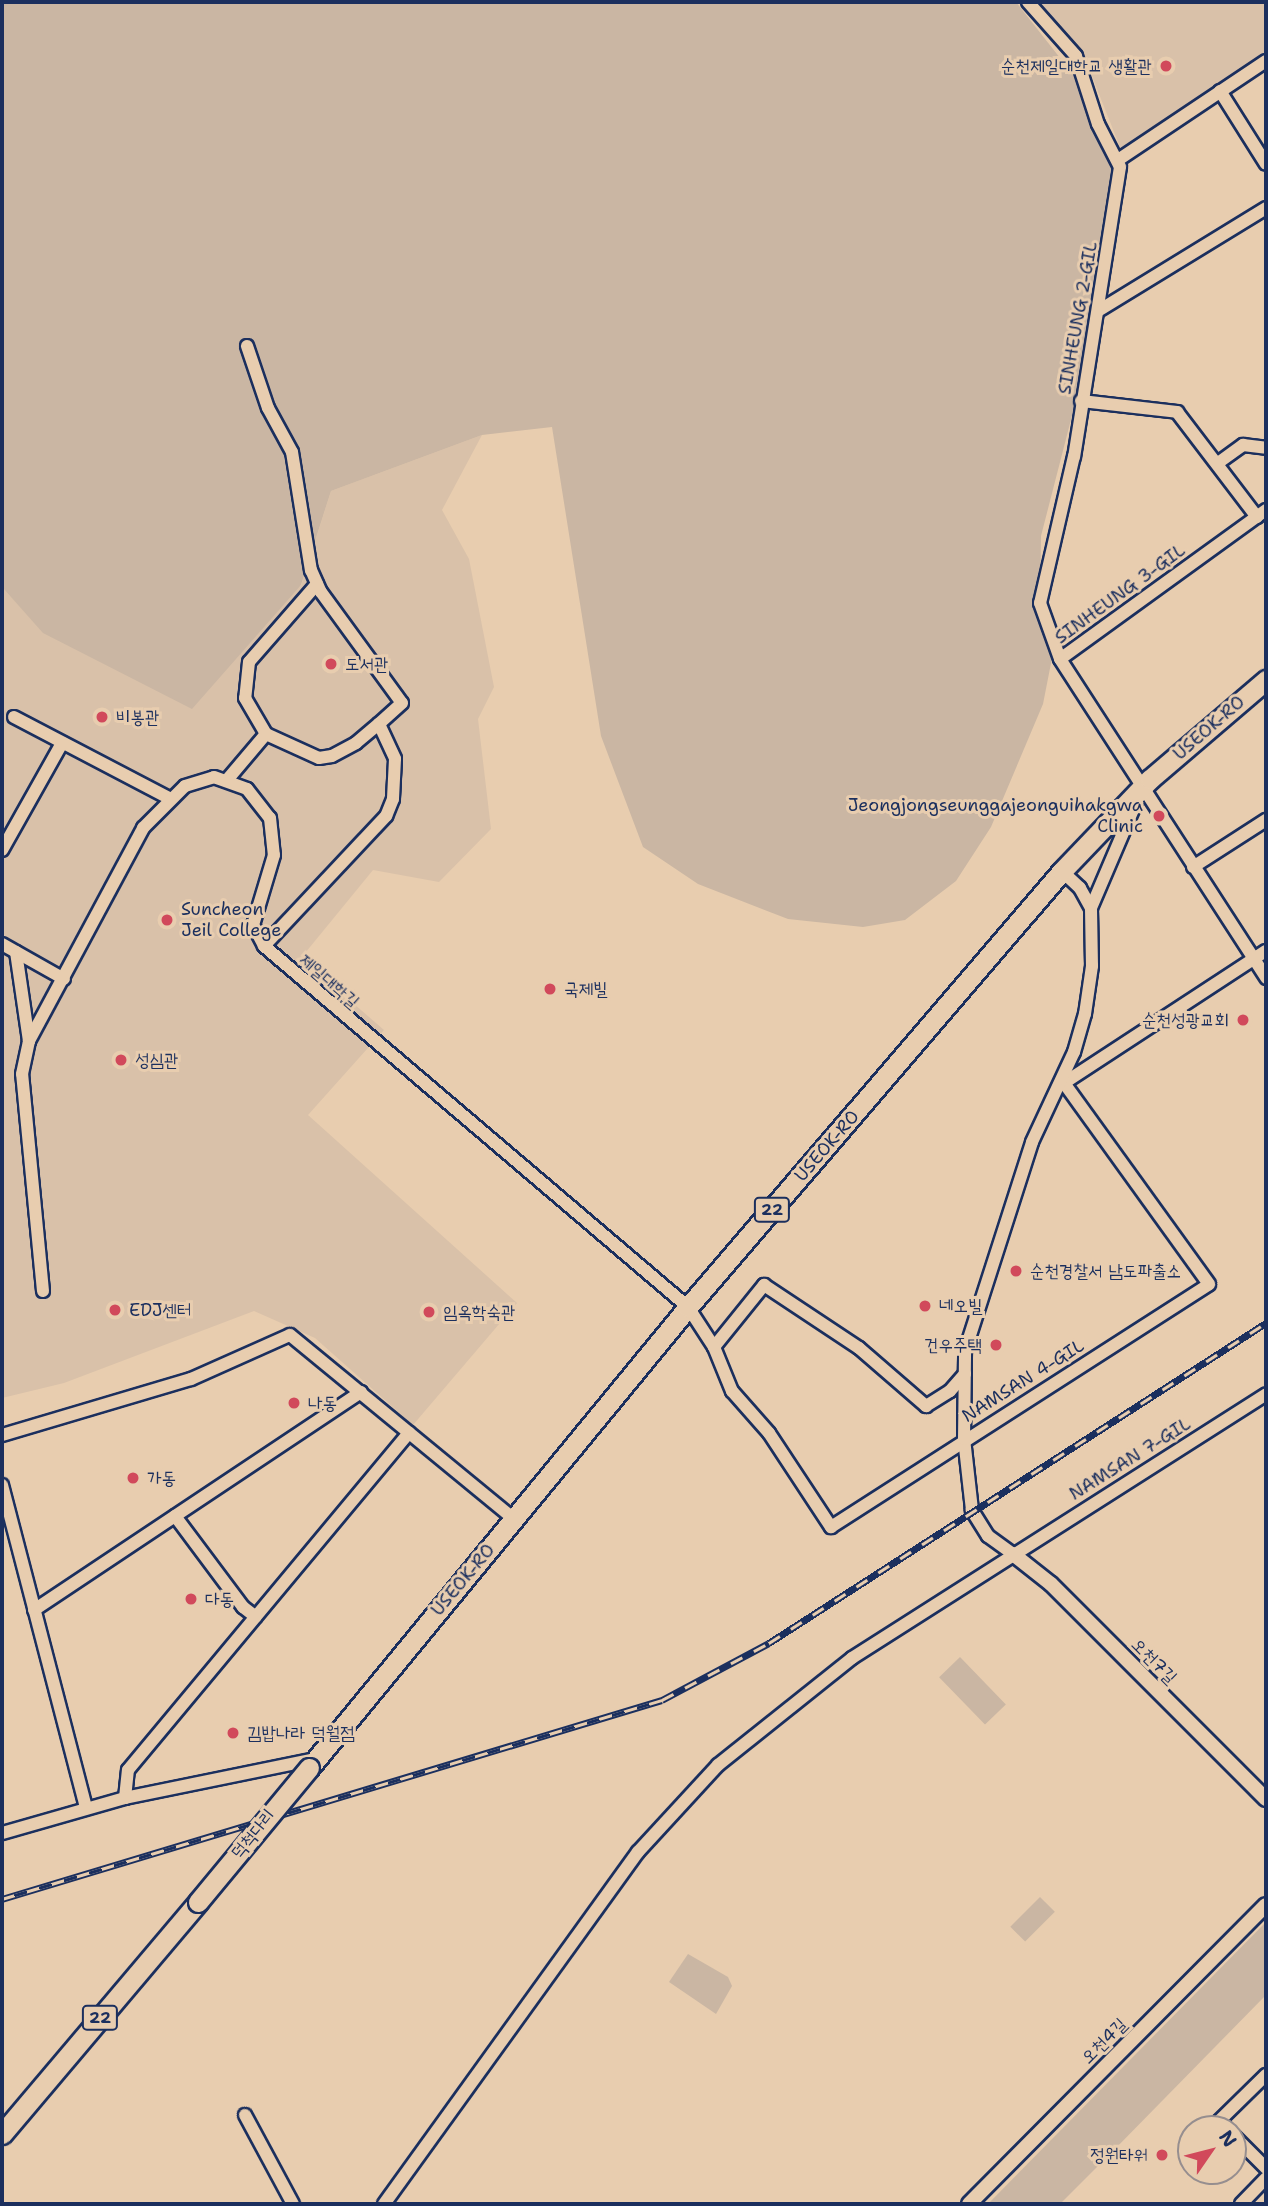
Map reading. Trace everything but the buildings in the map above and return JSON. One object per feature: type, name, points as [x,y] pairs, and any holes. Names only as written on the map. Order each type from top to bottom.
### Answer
[{"type":"main road","name":"USEOK-RO","points":[[312,1763],[688,1307],[1062,871],[1141,789],[1266,680]]},
{"type":"main road","name":"덕척다리","points":[[2,2134],[312,1763]]},
{"type":"street","points":[[1028,2],[1076,56],[1098,124],[1118,160],[1266,61]]},
{"type":"street","points":[[1220,91],[1266,164]]},
{"type":"street","name":"SINHEUNG 2-GIL","points":[[1059,659],[1040,603],[1074,456],[1098,311],[1118,160]]},
{"type":"street","points":[[1098,311],[1266,208]]},
{"type":"street","points":[[247,346],[268,408],[292,452],[311,570],[317,584],[402,703],[356,743],[332,756],[319,758],[266,734],[245,698],[249,662],[317,584]]},
{"type":"street","name":"SINHEUNG 3-GIL","points":[[1082,401],[1177,412],[1262,513],[1059,659],[1141,789]]},
{"type":"street","points":[[1218,463],[1242,445],[1266,448]]},
{"type":"street","points":[[14,717],[169,798]]},
{"type":"street","points":[[43,1291],[22,1074],[29,1041],[143,828],[169,798],[199,780],[227,780],[247,789],[260,802],[275,837],[272,867],[253,925],[264,946],[386,817],[393,799],[395,759],[379,724]]},
{"type":"street","points":[[227,780],[266,734]]},
{"type":"street","points":[[2,850],[62,743]]},
{"type":"street","points":[[1141,789],[1266,978]]},
{"type":"street","points":[[1013,1554],[988,1535],[972,1510],[964,1439],[965,1374],[971,1325],[1032,1142],[1063,1081],[1085,1014],[1092,965],[1091,908],[1141,789]]},
{"type":"street","points":[[1193,867],[1266,820]]},
{"type":"street","points":[[1062,871],[1080,888],[1091,908]]},
{"type":"street","points":[[2,944],[64,979]]},
{"type":"street","name":"제일대학길","points":[[264,946],[688,1307],[713,1347]]},
{"type":"street","points":[[1063,1081],[1266,951]]},
{"type":"street","points":[[16,952],[29,1041]]},
{"type":"street","name":"NAMSAN 4-GIL","points":[[713,1347],[732,1391],[769,1433],[831,1527],[964,1439],[1209,1284],[1063,1081]]},
{"type":"street","points":[[713,1347],[764,1285],[859,1348],[926,1406],[950,1391],[965,1374]]},
{"type":"street","points":[[2,1435],[191,1379],[290,1335],[514,1519]]},
{"type":"street","points":[[34,1610],[361,1392]]},
{"type":"street","name":"NAMSAN 7-GIL","points":[[384,2204],[638,1853],[694,1788],[784,1709],[852,1658],[1266,1394]]},
{"type":"street","points":[[125,1798],[128,1770],[409,1433]]},
{"type":"street","points":[[2,1485],[86,1808]]},
{"type":"street","points":[[175,1516],[243,1607],[256,1617]]},
{"type":"street","name":"오천7길","points":[[1013,1554],[1051,1584],[1266,1799]]},
{"type":"street","points":[[2,1833],[125,1798],[312,1763]]},
{"type":"street","name":"오천4길","points":[[969,2204],[1266,1905]]},
{"type":"street","points":[[1225,2115],[1266,2075]]},
{"type":"street","points":[[245,2115],[293,2204]]},
{"type":"street","points":[[1247,2149],[1266,2168]]},
{"type":"street","points":[[1241,2204],[1266,2179]]},
{"type":"shaded area","points":[[2,2],[1016,2],[1075,77],[1112,166],[1076,400],[1041,536],[1040,603],[1054,648],[1043,704],[991,827],[956,881],[905,920],[863,927],[788,919],[698,884],[643,847],[601,736],[552,427],[482,435],[331,491],[301,585],[192,709],[43,633],[2,587]]},
{"type":"shaded area","name":"순천제일대학교 생활관","points":[[1038,2],[1266,2],[1266,52],[1131,146],[1120,147],[1082,51]]},
{"type":"shaded area","name":"Suncheon Jeil College","points":[[482,435],[442,510],[469,559],[494,687],[478,719],[491,829],[439,882],[373,870],[301,958],[384,1030],[308,1115],[517,1303],[413,1425],[315,1338],[254,1311],[64,1383],[2,1398],[2,587],[44,633],[301,586],[331,491]]},
{"type":"shaded area","points":[[960,1657],[1006,1704],[985,1725],[939,1677]]},
{"type":"shaded area","points":[[1040,1897],[1055,1912],[1025,1942],[1010,1927]]},
{"type":"shaded area","points":[[1266,1922],[1266,1995],[1111,2153],[1060,2204],[988,2204]]},
{"type":"shaded area","points":[[688,1954],[728,1977],[732,1986],[716,2014],[669,1982]]},
{"type":"railway","points":[[2,1899],[662,1700],[769,1643],[1266,1323]]},
{"type":"place","name":"순천제일대학교 생활관","points":[[1166,66]]},
{"type":"place","name":"도서관","points":[[331,664]]},
{"type":"place","name":"비봉관","points":[[102,717]]},
{"type":"place","name":"Jeongjongseunggajeonguihakgwa Clinic","points":[[1159,816]]},
{"type":"place","name":"Suncheon Jeil College","points":[[167,920]]},
{"type":"place","name":"국제빌","points":[[550,989]]},
{"type":"place","name":"순천성광교회","points":[[1243,1020]]},
{"type":"place","name":"성심관","points":[[121,1060]]},
{"type":"place","name":"순천경찰서 남도파출소","points":[[1016,1271]]},
{"type":"place","name":"네오빌","points":[[925,1306]]},
{"type":"place","name":"EDJ센터","points":[[115,1310]]},
{"type":"place","name":"임옥학숙관","points":[[429,1312]]},
{"type":"place","name":"건우주택","points":[[996,1345]]},
{"type":"place","name":"나동","points":[[294,1403]]},
{"type":"place","name":"가동","points":[[133,1478]]},
{"type":"place","name":"다동","points":[[191,1599]]},
{"type":"place","name":"김밥나라 덕월점","points":[[233,1733]]},
{"type":"place","name":"정원타워","points":[[1162,2155]]}]
